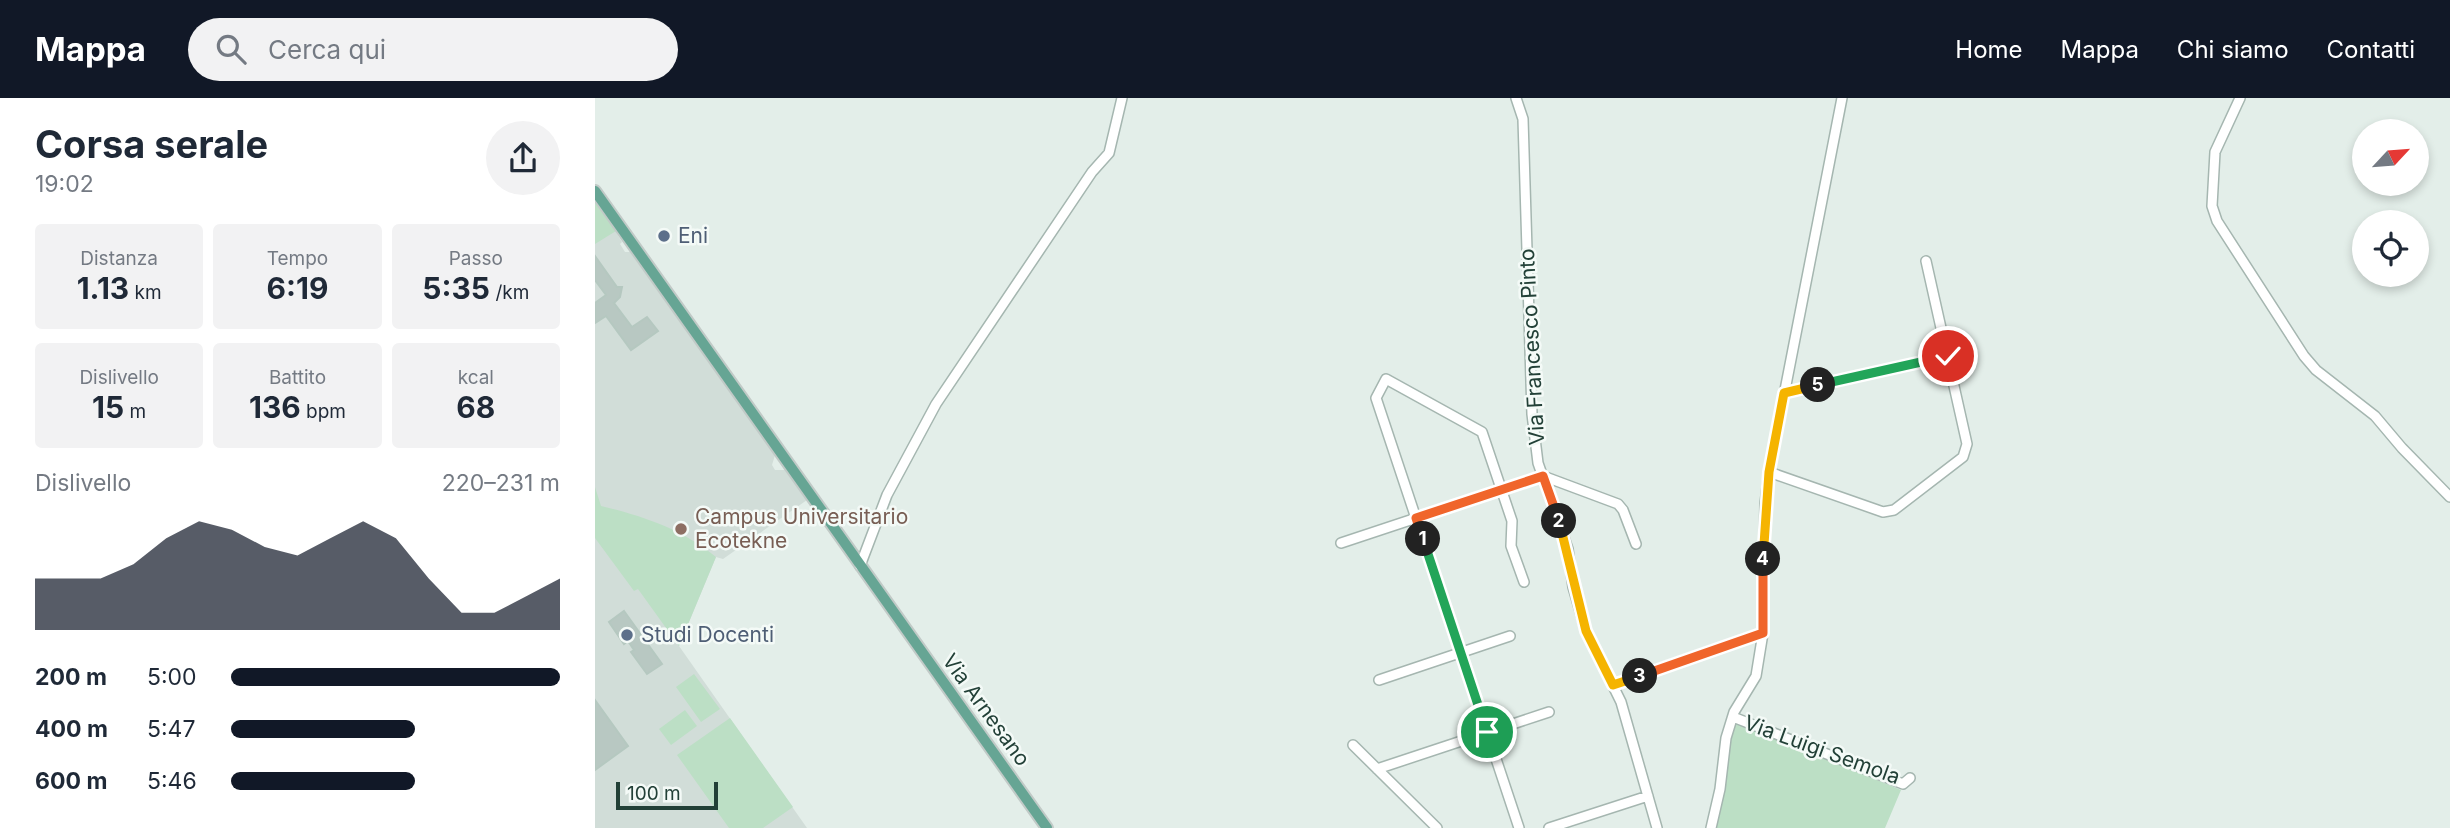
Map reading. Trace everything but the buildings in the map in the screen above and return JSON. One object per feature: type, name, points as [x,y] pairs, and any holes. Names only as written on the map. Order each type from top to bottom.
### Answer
[{"type":"main road","name":"Via Arnesano","points":[[595,191],[1047,828]]},
{"type":"street","points":[[860,566],[887,495],[936,404],[1092,172],[1109,153],[1122,98]]},
{"type":"street","name":"Via Francesco Pinto","points":[[1516,98],[1523,119],[1532,414],[1538,463],[1568,550],[1573,587],[1586,631],[1621,702],[1657,828]]},
{"type":"street","points":[[1711,828],[1720,789],[1726,738],[1746,689],[1756,676],[1763,633],[1765,504],[1769,472],[1842,98]]},
{"type":"street","points":[[2240,98],[2215,152],[2212,206],[2217,221],[2304,356],[2316,370],[2375,415],[2402,448],[2450,497]]},
{"type":"street","points":[[1769,472],[1883,512],[1894,510],[1962,457],[1967,444],[1926,261]]},
{"type":"street","points":[[1784,393],[1948,356]]},
{"type":"street","points":[[1519,828],[1375,398],[1386,379],[1482,432],[1512,521],[1511,546],[1524,582]]},
{"type":"street","points":[[1341,543],[1543,476],[1618,504],[1636,544]]},
{"type":"street","points":[[1613,685],[1763,633]]},
{"type":"street","points":[[1379,680],[1510,636]]},
{"type":"street","points":[[1377,769],[1549,712]]},
{"type":"street","name":"Via Luigi Semola","points":[[1733,717],[1902,784],[1910,778]]},
{"type":"street","points":[[1353,745],[1437,828]]},
{"type":"street","points":[[1549,828],[1574,824],[1648,796]]},
{"type":"shaded area","name":"Campus Universitario Ecotekne","points":[[595,198],[622,242],[620,244],[625,252],[630,252],[775,455],[772,465],[775,470],[785,470],[807,500],[723,559],[716,557],[679,646],[807,828],[595,828]]},
{"type":"green space","points":[[595,198],[616,231],[595,244]]},
{"type":"green space","points":[[595,487],[601,506],[632,514],[676,531],[716,557],[679,646],[638,589],[634,591],[595,538]]},
{"type":"green space","points":[[694,674],[720,709],[701,722],[676,687]]},
{"type":"green space","points":[[685,710],[697,726],[671,745],[659,729]]},
{"type":"green space","points":[[730,718],[793,807],[763,828],[729,828],[677,755]]},
{"type":"green space","points":[[1735,721],[1901,790],[1885,828],[1714,828],[1728,739]]},
{"type":"place","name":"Eni","points":[[664,236]]},
{"type":"place","name":"Campus Universitario Ecotekne","points":[[681,529]]},
{"type":"place","name":"Studi Docenti","points":[[627,635]]},
{"type":"route","points":[[1487,732],[1416,518],[1543,476],[1568,550],[1573,587],[1586,631],[1613,685],[1763,633],[1765,504],[1784,393],[1948,356]]}]
